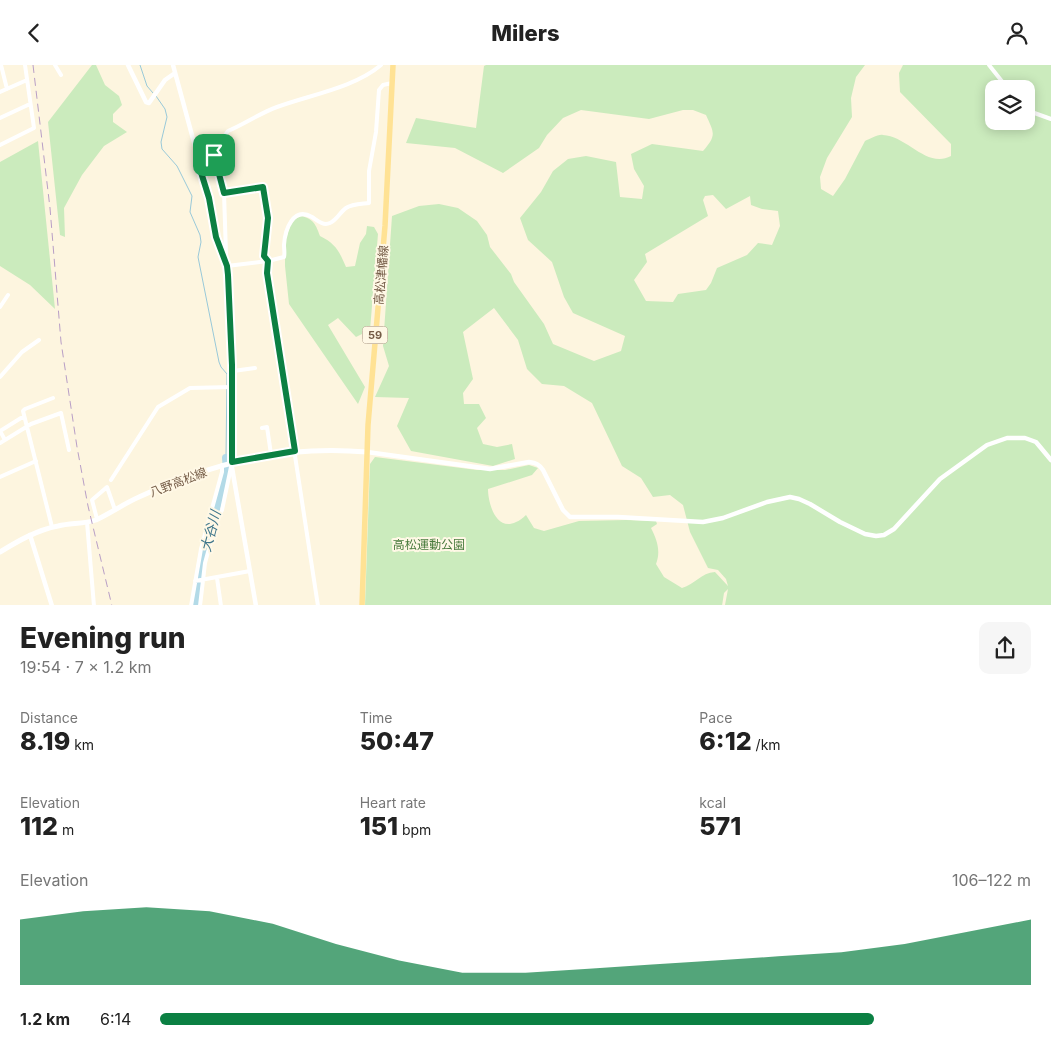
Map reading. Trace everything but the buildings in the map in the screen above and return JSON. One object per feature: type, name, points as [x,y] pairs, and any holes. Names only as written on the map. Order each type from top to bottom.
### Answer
[{"type":"main road","name":"高松津幡線","points":[[362,605],[371,388],[385,226],[393,65]]},
{"type":"main road","name":"八野高松線","points":[[0,552],[30,535],[52,527],[97,519],[140,497],[227,463],[295,451],[323,449],[368,452]]},
{"type":"street","points":[[0,65],[7,89]]},
{"type":"street","points":[[0,145],[34,128],[26,65]]},
{"type":"street","points":[[56,65],[61,75]]},
{"type":"street","points":[[128,65],[146,102],[149,103],[166,80],[175,73]]},
{"type":"street","points":[[173,65],[209,198],[216,237],[227,266],[232,371],[226,496],[208,548],[200,605]]},
{"type":"street","points":[[200,169],[204,169],[214,155],[222,137],[228,131],[276,107],[365,76],[381,65]]},
{"type":"street","points":[[989,65],[1001,80]]},
{"type":"street","points":[[0,92],[27,80]]},
{"type":"street","points":[[227,266],[284,257],[284,245],[290,223],[299,214],[305,214],[326,224],[331,223],[347,208],[369,203],[369,171],[376,132],[379,90],[383,85],[393,83]]},
{"type":"street","points":[[0,118],[30,103]]},
{"type":"street","points":[[1035,113],[1051,119]]},
{"type":"street","points":[[214,155],[224,193],[226,255],[224,257]]},
{"type":"street","points":[[224,193],[263,187],[268,218],[264,256],[268,261],[267,273],[318,605]]},
{"type":"street","points":[[0,307],[8,295]]},
{"type":"street","points":[[0,377],[22,352],[39,340]]},
{"type":"street","points":[[232,371],[255,367]]},
{"type":"street","points":[[111,480],[158,407],[190,388],[231,387]]},
{"type":"street","points":[[52,527],[23,411],[53,398]]},
{"type":"street","points":[[0,443],[27,427],[60,413],[68,449]]},
{"type":"street","points":[[5,440],[0,431],[24,418]]},
{"type":"street","points":[[262,428],[267,427],[271,454]]},
{"type":"street","points":[[368,452],[490,469],[529,462],[536,463],[543,470],[563,510],[570,517],[618,517],[703,522],[723,518],[767,502],[790,497],[810,504],[850,528],[876,536],[884,535],[894,529],[935,485],[987,445],[1007,438],[1025,438],[1036,442],[1051,460]]},
{"type":"street","points":[[0,477],[36,461]]},
{"type":"street","points":[[227,463],[256,605]]},
{"type":"street","points":[[191,605],[201,549],[222,473],[227,463]]},
{"type":"street","points":[[97,519],[92,500],[107,487],[115,509]]},
{"type":"street","points":[[87,522],[94,605]]},
{"type":"street","points":[[30,535],[52,605]]},
{"type":"street","points":[[196,580],[250,571]]},
{"type":"street","points":[[217,578],[221,605]]},
{"type":"green space","points":[[92,65],[96,65],[105,85],[119,96],[122,105],[113,114],[113,122],[127,132],[104,146],[82,175],[64,208],[65,237],[60,235],[48,122]]},
{"type":"green space","name":"高松運動公園","points":[[486,65],[865,65],[856,77],[851,98],[852,117],[827,158],[820,177],[821,189],[833,196],[845,179],[865,141],[876,136],[892,137],[934,158],[942,159],[951,156],[951,144],[900,92],[899,73],[903,65],[1051,65],[1051,605],[725,605],[728,589],[724,593],[722,605],[365,605],[370,464],[375,457],[477,470],[505,470],[529,465],[538,468],[532,475],[488,489],[492,508],[498,520],[509,524],[516,522],[526,515],[534,528],[544,531],[579,521],[656,521],[657,524],[651,528],[658,546],[656,564],[664,577],[682,588],[706,574],[715,572],[728,586],[726,579],[718,570],[708,568],[690,532],[683,505],[670,495],[653,497],[641,478],[622,466],[592,403],[564,386],[542,384],[527,369],[518,340],[494,308],[463,332],[473,379],[463,393],[464,404],[479,404],[486,418],[477,428],[483,444],[497,447],[512,444],[515,459],[493,466],[411,451],[397,426],[409,398],[375,397],[389,366],[383,346],[392,216],[419,206],[439,204],[458,208],[477,221],[487,235],[490,247],[511,274],[514,282],[544,324],[553,344],[594,361],[621,351],[625,336],[573,313],[564,297],[552,262],[528,240],[520,218],[541,192],[553,171],[568,159],[586,156],[616,162],[620,197],[642,199],[644,186],[634,169],[631,154],[652,144],[703,151],[711,141],[713,134],[706,115],[693,110],[683,110],[649,119],[581,110],[563,118],[547,135],[539,148],[503,173],[455,148],[406,143],[416,118],[476,128],[484,66]],"holes":[[[713,195],[726,209],[750,196],[751,205],[762,209],[778,211],[780,226],[772,245],[758,243],[747,255],[717,268],[706,290],[678,294],[673,302],[646,301],[634,280],[647,262],[645,254],[708,216],[703,200],[705,196]]]},
{"type":"green space","points":[[38,141],[55,309],[30,285],[0,266],[0,162]]},
{"type":"green space","points":[[301,216],[312,221],[320,236],[339,252],[346,267],[355,266],[360,243],[366,234],[367,226],[374,227],[378,234],[370,330],[356,337],[338,318],[328,325],[365,387],[358,404],[289,304],[285,266],[285,242],[290,226],[295,219]]},
{"type":"waterway","points":[[140,65],[147,86],[153,93]]},
{"type":"waterway","points":[[156,96],[165,109],[167,117],[161,142],[162,149],[177,166],[192,196],[190,212],[201,242],[198,257],[219,362],[227,374],[226,458]]},
{"type":"waterway","name":"大谷川","points":[[196,605],[203,557],[227,470],[226,458]]},
{"type":"railway","points":[[33,65],[50,208],[61,342],[88,506],[112,605]]},
{"type":"route","points":[[214,155],[224,193],[263,187],[268,218],[264,256],[268,261],[267,273],[295,451],[232,462],[231,414],[233,376],[228,275],[227,266],[216,237],[209,198],[200,169],[204,169],[214,155]]}]
